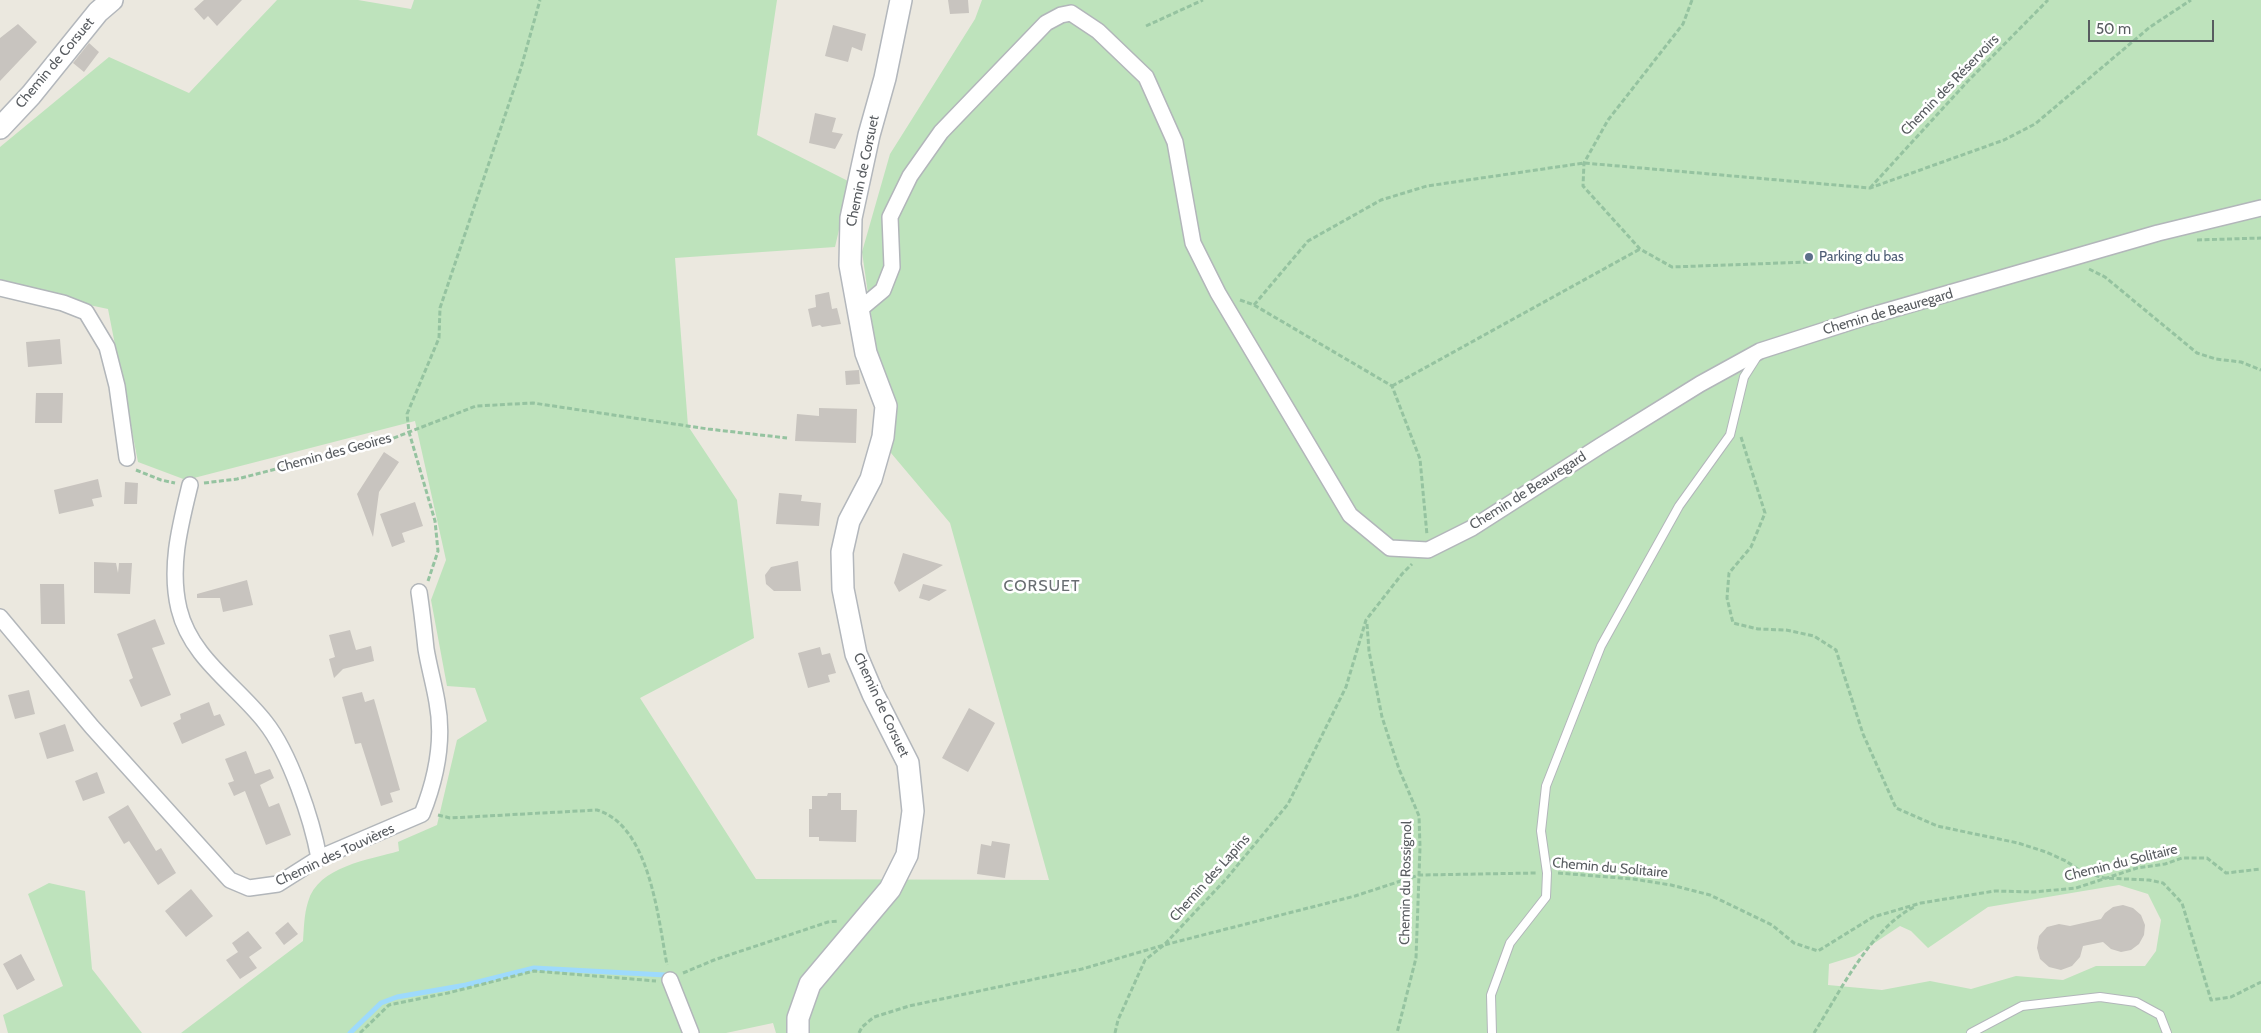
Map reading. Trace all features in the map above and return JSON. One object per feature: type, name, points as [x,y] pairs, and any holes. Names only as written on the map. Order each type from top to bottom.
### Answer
[{"type":"street","name":"Chemin de Corsuet","points":[[0,128],[31,95],[98,12],[112,0]]},
{"type":"street","name":"Chemin de Corsuet","points":[[798,1033],[798,1018],[810,984],[861,926],[890,889],[908,855],[913,811],[908,763],[856,654],[843,589],[842,552],[849,521],[871,479],[883,437],[886,406],[866,353],[850,265],[851,218],[902,0]]},
{"type":"street","name":"Chemin de Beauregard","points":[[859,310],[883,290],[892,268],[890,217],[910,176],[936,139],[1046,23],[1061,15],[1071,13],[1098,31],[1146,77],[1175,142],[1192,244],[1218,293],[1350,515],[1390,548],[1428,550],[1472,528],[1600,446],[1716,375],[1760,351],[1866,317],[2070,260],[2158,233],[2261,208]]},
{"type":"street","points":[[0,288],[63,303],[86,312],[107,347],[118,396],[127,458]]},
{"type":"street","points":[[190,485],[176,546],[175,578],[179,608],[188,634],[201,655],[251,705],[266,723],[277,741],[306,810],[320,858]]},
{"type":"street","points":[[419,592],[427,650],[438,704],[440,727],[438,758],[430,794],[422,814]]},
{"type":"street","name":"Chemin des Touvières","points":[[0,616],[92,727],[230,880],[249,888],[278,884],[320,858],[422,814]]},
{"type":"street","points":[[670,980],[691,1033]]},
{"type":"lane","points":[[1492,1033],[1491,995],[1510,943],[1546,897],[1547,873],[1541,831],[1546,786],[1601,646],[1679,506],[1730,435],[1744,377],[1760,351]]},
{"type":"lane","points":[[1971,1033],[2022,1006],[2100,997],[2136,1002],[2160,1015],[2166,1033]]},
{"type":"path","points":[[419,592],[429,579],[438,551],[435,521],[409,432],[407,414],[439,338],[440,308],[521,68],[540,0]]},
{"type":"path","points":[[1146,26],[1203,0]]},
{"type":"path","points":[[1692,0],[1683,24],[1608,120],[1584,164],[1583,186],[1640,249],[1672,266],[1808,262]]},
{"type":"path","name":"Chemin des Réservoirs","points":[[1870,188],[1967,82],[2048,0]]},
{"type":"path","points":[[1254,305],[1308,241],[1381,200],[1427,186],[1584,164],[1870,188],[2004,140],[2035,124],[2150,27],[2191,0]]},
{"type":"path","points":[[1392,386],[1640,249]]},
{"type":"path","points":[[2070,260],[2105,277],[2197,353],[2216,359],[2241,362],[2261,370]]},
{"type":"path","points":[[1218,293],[1254,305],[1392,386],[1420,459],[1428,550]]},
{"type":"path","name":"Chemin des Geoires","points":[[127,458],[134,469],[161,480],[190,485],[237,479],[386,441],[476,406],[533,402],[708,429],[787,438]]},
{"type":"path","points":[[1735,415],[1765,513],[1751,546],[1728,573],[1727,598],[1733,623],[1758,629],[1786,630],[1814,636],[1836,650],[1863,734],[1896,808],[1937,826],[2046,852],[2079,870],[2104,878],[2149,880],[2163,883],[2182,903],[2211,1000],[2231,997],[2261,982]]},
{"type":"path","name":"Chemin des Lapins","points":[[1115,1033],[1118,1020],[1145,960],[1164,945],[1227,878],[1288,804],[1346,687],[1366,620],[1402,574],[1428,550]]},
{"type":"path","name":"Chemin du Rossignol","points":[[1366,620],[1369,651],[1382,716],[1399,770],[1419,816],[1416,958],[1397,1033]]},
{"type":"path","points":[[422,814],[450,818],[598,810],[608,813],[631,836],[647,868],[670,980]]},
{"type":"path","name":"Chemin du Solitaire","points":[[1164,945],[1355,896],[1419,874],[1547,873],[1608,876],[1681,887],[1710,896],[1772,925],[1794,943],[1818,951],[1873,917],[1921,903],[1995,891],[2034,892],[2076,888],[2137,868],[2166,864],[2182,858],[2207,858],[2226,873],[2261,869]]},
{"type":"path","name":"Chemin du Solitaire","points":[[1814,1033],[1869,946],[1902,913],[1921,903]]},
{"type":"path","points":[[360,1033],[389,1005],[448,993],[534,971],[646,981],[670,980],[687,970],[714,960],[828,922],[848,920],[861,926]]},
{"type":"path","points":[[859,1033],[862,1027],[874,1017],[909,1006],[1082,969],[1164,945]]},
{"type":"green space","points":[[277,0],[358,0],[411,9],[414,0],[777,0],[757,135],[850,182],[835,247],[675,258],[688,426],[737,500],[754,638],[640,698],[756,879],[1049,880],[950,523],[891,453],[862,252],[890,154],[975,19],[982,0],[2261,0],[2261,1033],[776,1033],[773,1023],[726,1033],[181,1033],[303,941],[308,902],[322,880],[346,866],[399,851],[398,842],[437,825],[457,740],[487,721],[475,688],[447,686],[431,600],[446,560],[415,421],[186,480],[138,462],[108,309],[0,286],[0,147],[109,57],[189,93]],"holes":[[[2119,885],[2148,894],[2161,920],[2156,951],[2145,966],[2096,966],[2063,980],[2016,976],[1971,989],[1930,981],[1882,990],[1828,985],[1829,964],[1855,956],[1900,926],[1911,931],[1928,948],[1988,907]]]},
{"type":"green space","points":[[49,883],[85,891],[92,969],[142,1033],[8,1033],[3,1015],[63,986],[28,894]]},
{"type":"building","points":[[204,0],[242,0],[217,26],[208,16],[204,20],[194,9]]},
{"type":"building","points":[[948,0],[968,0],[969,13],[950,14]]},
{"type":"building","points":[[18,24],[37,42],[0,81],[0,38]]},
{"type":"building","points":[[833,25],[866,34],[862,51],[852,47],[848,62],[825,56]]},
{"type":"building","points":[[89,43],[99,52],[84,72],[73,63]]},
{"type":"building","points":[[815,113],[836,118],[832,132],[843,134],[835,149],[809,143]]},
{"type":"building","points":[[829,292],[832,309],[837,308],[841,324],[812,327],[808,309],[816,307],[815,295]]},
{"type":"building","points":[[60,339],[62,364],[28,367],[26,342]]},
{"type":"building","points":[[859,370],[860,384],[846,385],[845,371]]},
{"type":"building","points":[[36,393],[63,393],[62,423],[35,423]]},
{"type":"building","points":[[819,408],[857,409],[856,443],[795,441],[797,414],[819,416]]},
{"type":"building","points":[[384,452],[399,462],[379,492],[373,537],[357,494]]},
{"type":"building","points":[[98,479],[102,497],[92,499],[94,506],[59,514],[54,490]]},
{"type":"building","points":[[125,482],[138,483],[137,504],[124,504]]},
{"type":"building","points":[[779,493],[802,495],[801,501],[821,503],[819,526],[776,524]]},
{"type":"building","points":[[415,502],[423,526],[402,533],[405,542],[392,547],[380,514]]},
{"type":"building","points":[[903,553],[943,565],[899,592],[894,583]]},
{"type":"building","points":[[798,561],[801,591],[774,591],[766,584],[765,575],[771,567]]},
{"type":"building","points":[[94,562],[116,563],[118,573],[119,563],[132,563],[130,594],[94,593]]},
{"type":"building","points":[[247,580],[253,605],[223,612],[220,598],[197,598],[197,594]]},
{"type":"building","points":[[40,584],[64,584],[65,624],[41,624]]},
{"type":"building","points":[[923,584],[947,590],[929,601],[919,598]]},
{"type":"building","points":[[155,619],[165,644],[152,648],[171,695],[141,707],[129,680],[133,678],[117,634]]},
{"type":"building","points":[[350,630],[356,650],[371,646],[374,661],[343,669],[334,678],[329,659],[335,657],[329,635]]},
{"type":"building","points":[[820,647],[822,655],[830,653],[836,673],[828,675],[830,682],[808,688],[798,653]]},
{"type":"building","points":[[29,690],[35,714],[15,719],[8,695]]},
{"type":"building","points":[[362,692],[365,702],[374,699],[400,790],[390,793],[393,802],[381,806],[361,743],[355,744],[342,697]]},
{"type":"building","points":[[209,702],[214,716],[220,714],[225,725],[182,744],[173,723],[181,719],[180,714]]},
{"type":"building","points":[[969,708],[995,723],[968,772],[942,758]]},
{"type":"building","points":[[65,724],[74,751],[47,759],[39,733]]},
{"type":"building","points":[[246,751],[255,774],[270,769],[274,778],[260,785],[269,807],[279,803],[291,835],[266,845],[245,791],[234,796],[228,783],[234,781],[225,759]]},
{"type":"building","points":[[97,772],[105,793],[83,801],[75,781]]},
{"type":"building","points":[[828,793],[841,793],[841,810],[857,810],[856,842],[819,841],[819,837],[809,837],[809,809],[812,809],[812,796],[827,796]]},
{"type":"building","points":[[128,805],[156,851],[161,848],[176,873],[158,885],[129,841],[124,844],[108,817]]},
{"type":"building","points":[[992,841],[1010,844],[1005,878],[977,874],[981,844],[991,846]]},
{"type":"building","points":[[191,889],[213,916],[186,937],[165,911]]},
{"type":"building","points":[[2123,905],[2133,908],[2141,915],[2145,925],[2144,935],[2139,944],[2131,950],[2121,952],[2111,949],[2103,942],[2083,946],[2080,957],[2072,966],[2061,970],[2049,967],[2040,959],[2037,948],[2039,936],[2047,927],[2059,924],[2070,926],[2101,919],[2113,907]]},
{"type":"building","points":[[288,922],[298,934],[284,945],[275,933]]},
{"type":"building","points":[[248,931],[262,948],[249,957],[257,968],[240,979],[226,960],[238,952],[232,943]]},
{"type":"building","points":[[21,954],[35,980],[17,990],[3,964]]},
{"type":"waterway","points":[[350,1033],[381,1003],[397,997],[466,985],[534,968],[665,975]]},
{"type":"place","name":"Parking du bas","points":[[1809,257]]},
{"type":"district","name":"CORSUET","points":[[1042,586]]}]
